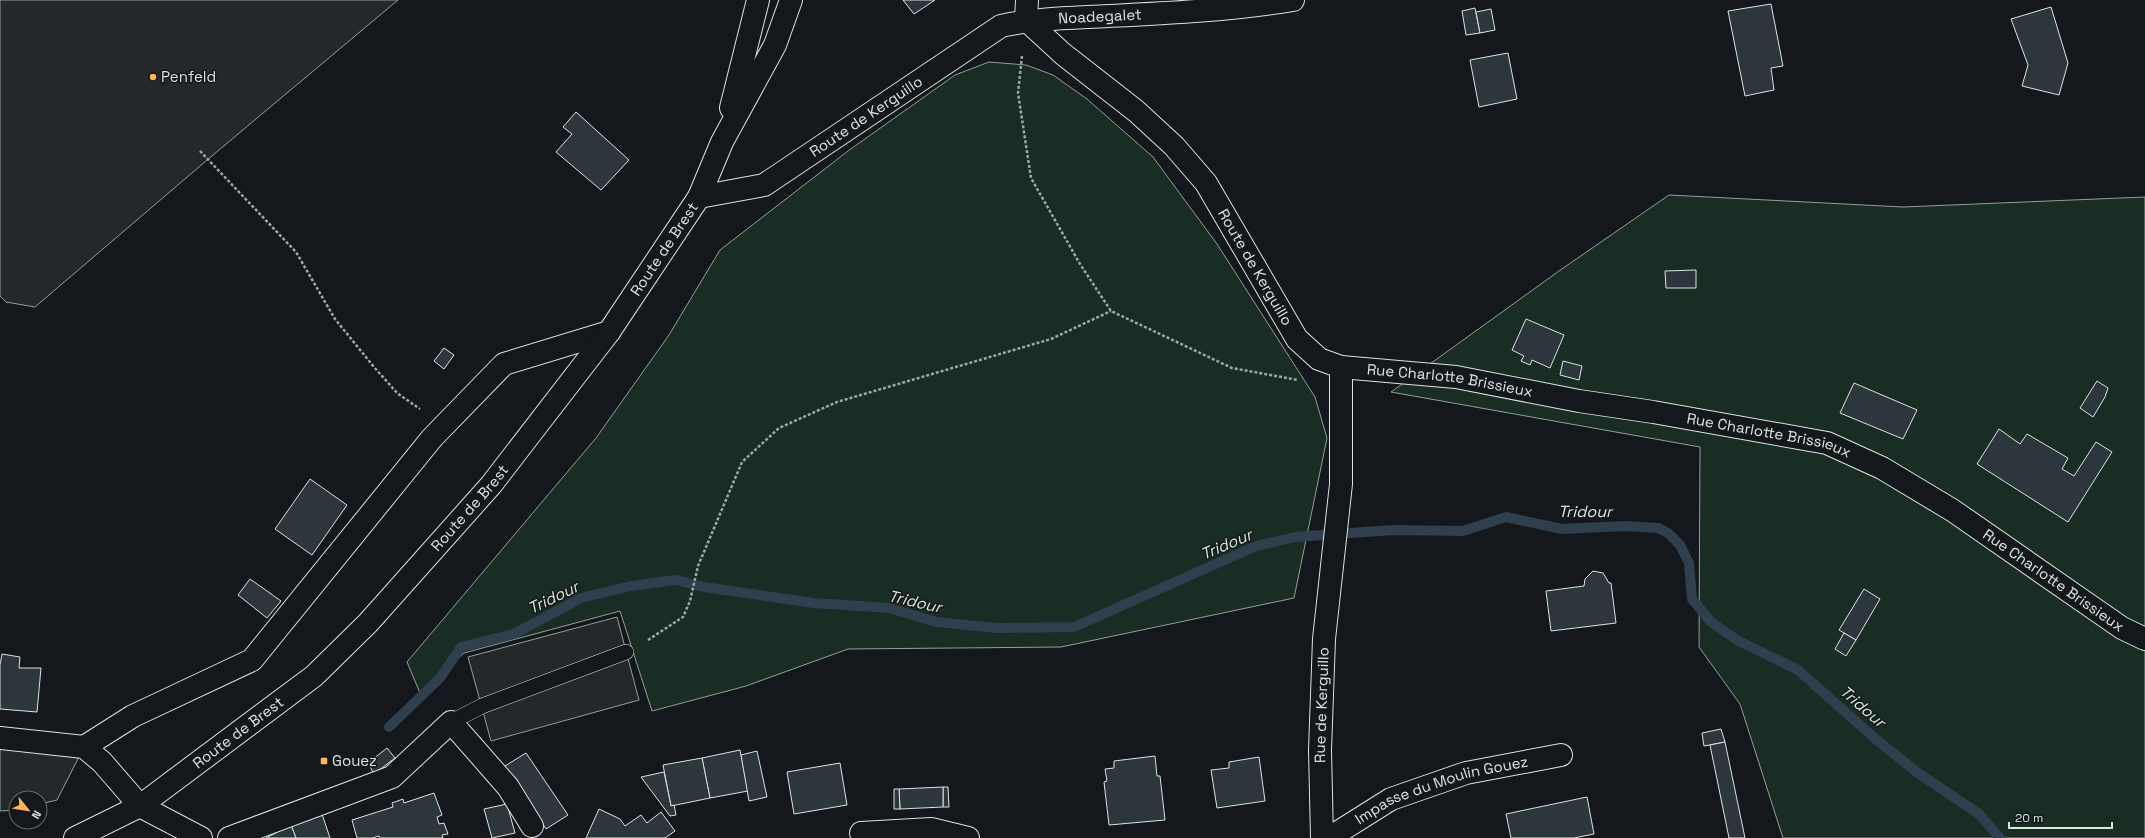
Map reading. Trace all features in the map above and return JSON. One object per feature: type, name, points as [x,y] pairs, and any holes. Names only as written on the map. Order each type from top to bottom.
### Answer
[{"type":"street","name":"Route de Brest","points":[[722,142],[758,0]]},
{"type":"street","name":"Route de Brest","points":[[75,838],[140,806],[314,676],[362,628],[492,484],[609,332],[699,197],[722,142],[775,44],[791,0]]},
{"type":"street","name":"Noadegalet","points":[[1027,10],[1119,16],[1267,4],[1293,0]]},
{"type":"street","name":"Route de Kerguillo","points":[[699,197],[764,186],[1027,10],[1063,54],[1136,111],[1174,146],[1206,183],[1297,339],[1319,359],[1341,373]]},
{"type":"street","points":[[84,747],[133,716],[252,660],[344,545],[442,429],[504,364],[609,332]]},
{"type":"street","name":"Rue de Kerguillo","points":[[1322,838],[1320,750],[1321,710],[1324,639],[1341,484],[1341,373]]},
{"type":"street","name":"Rue Charlotte Brissieux","points":[[1341,373],[1456,377],[1578,402],[1652,412],[1827,443],[1882,468],[1952,510],[2122,628],[2145,639]]},
{"type":"street","points":[[228,838],[392,777],[450,722],[508,787],[532,826]]},
{"type":"street","points":[[0,738],[84,747],[102,762],[140,806],[201,838]]},
{"type":"street","name":"Impasse du Moulin Gouez","points":[[1329,838],[1391,798],[1466,773],[1561,755]]},
{"type":"street","points":[[861,833],[931,829],[968,838]]},
{"type":"lane","points":[[450,722],[482,706],[626,652]]},
{"type":"path","points":[[1027,10],[1018,93],[1031,178],[1080,264],[1111,311],[1232,368],[1298,380],[1341,373]]},
{"type":"path","points":[[200,151],[296,252],[335,319],[397,393],[424,411],[442,429]]},
{"type":"path","points":[[626,652],[671,627],[683,617],[690,601],[698,566],[742,462],[779,428],[838,402],[1051,339],[1111,311]]},
{"type":"green space","points":[[989,62],[1026,65],[1053,75],[1087,99],[1153,157],[1217,244],[1315,397],[1327,438],[1294,598],[1061,647],[848,649],[746,686],[652,711],[620,611],[464,653],[420,693],[407,662],[596,438],[669,335],[720,250],[848,151],[955,75]]},
{"type":"green space","points":[[1669,195],[1903,207],[2145,197],[2145,838],[1783,838],[1740,704],[1699,647],[1700,447],[1391,392],[1559,271]]},
{"type":"shaded area","name":"Penfeld","points":[[0,0],[398,0],[35,307],[6,302],[0,296]]},
{"type":"shaded area","points":[[617,617],[639,700],[491,741],[468,657]]},
{"type":"shaded area","points":[[0,738],[84,747],[57,800],[48,802],[48,790],[8,790],[8,810],[0,811]]},
{"type":"building","points":[[903,0],[935,0],[914,14]]},
{"type":"building","points":[[1771,4],[1783,66],[1771,68],[1774,90],[1745,96],[1728,11]]},
{"type":"building","points":[[2051,7],[2068,63],[2059,95],[2022,86],[2028,65],[2011,19]]},
{"type":"building","points":[[1475,8],[1480,33],[1466,35],[1462,11]]},
{"type":"building","points":[[1491,9],[1495,30],[1480,33],[1476,12]]},
{"type":"building","points":[[1508,53],[1517,99],[1479,107],[1470,60]]},
{"type":"building","points":[[576,112],[629,160],[601,190],[556,152],[572,134],[563,127]]},
{"type":"building","points":[[1696,270],[1696,288],[1666,288],[1665,271]]},
{"type":"building","points":[[1526,319],[1564,335],[1550,368],[1532,360],[1530,365],[1521,361],[1524,356],[1512,350]]},
{"type":"building","points":[[444,348],[454,355],[444,369],[434,361]]},
{"type":"building","points":[[1563,361],[1582,366],[1579,380],[1560,375]]},
{"type":"building","points":[[2097,381],[2108,388],[2105,397],[2093,417],[2080,408]]},
{"type":"building","points":[[1854,383],[1917,410],[1903,439],[1840,413]]},
{"type":"building","points":[[1999,429],[2020,444],[2027,434],[2068,458],[2062,469],[2074,476],[2096,442],[2112,452],[2068,522],[1977,464]]},
{"type":"building","points":[[310,479],[347,505],[312,555],[275,529]]},
{"type":"building","points":[[1593,571],[1603,573],[1609,583],[1611,583],[1616,623],[1551,631],[1546,591],[1584,586],[1585,579]]},
{"type":"building","points":[[250,579],[281,601],[267,618],[238,595]]},
{"type":"building","points":[[1864,589],[1880,599],[1856,640],[1839,630]]},
{"type":"building","points":[[1844,633],[1856,640],[1846,656],[1835,649]]},
{"type":"building","points":[[2,654],[20,657],[19,668],[41,668],[37,712],[0,709],[0,665]]},
{"type":"building","points":[[1721,729],[1725,742],[1704,746],[1702,733]]},
{"type":"building","points":[[1725,742],[1745,838],[1729,838],[1710,745]]},
{"type":"building","points":[[387,748],[395,758],[374,774],[368,763]]},
{"type":"building","points":[[740,750],[748,791],[710,798],[702,758]]},
{"type":"building","points":[[757,751],[767,797],[749,801],[741,755]]},
{"type":"building","points":[[526,753],[568,815],[546,829],[505,766]]},
{"type":"building","points":[[1155,756],[1157,776],[1160,776],[1165,820],[1109,825],[1104,782],[1107,781],[1105,769],[1114,768],[1114,761]]},
{"type":"building","points":[[1259,757],[1265,801],[1217,808],[1211,770],[1229,768],[1229,762]]},
{"type":"building","points":[[702,758],[710,798],[671,806],[663,765]]},
{"type":"building","points":[[840,763],[847,805],[794,814],[787,772]]},
{"type":"building","points":[[664,772],[671,806],[674,805],[676,815],[670,816],[641,777]]},
{"type":"building","points":[[943,787],[948,787],[949,807],[943,807]]},
{"type":"building","points":[[943,787],[943,807],[900,809],[899,789]]},
{"type":"building","points":[[894,789],[899,789],[900,809],[894,809]]},
{"type":"building","points":[[434,793],[442,815],[437,817],[439,824],[444,823],[448,834],[442,835],[443,838],[380,838],[379,836],[372,838],[357,838],[352,820],[393,807],[392,803],[403,799],[404,803]]},
{"type":"building","points":[[1587,797],[1594,834],[1574,838],[1511,838],[1506,814]]},
{"type":"building","points":[[507,804],[515,833],[492,838],[484,809]]},
{"type":"building","points":[[599,809],[620,819],[625,826],[641,815],[647,823],[661,812],[675,831],[665,838],[586,838]]},
{"type":"building","points":[[322,814],[330,838],[296,838],[291,825]]},
{"type":"building","points":[[291,825],[296,838],[266,838]]},
{"type":"waterway","name":"Tridour","points":[[389,727],[440,678],[461,647],[514,634],[581,598],[631,586],[676,580],[704,587],[814,603],[889,608],[936,622],[998,628],[1074,627],[1256,546],[1295,537],[1393,530],[1463,531],[1506,517],[1562,529],[1625,526],[1658,528],[1668,533],[1680,545],[1689,563],[1692,599],[1711,622],[1737,640],[1798,670],[1878,741],[1918,773],[1979,814],[2000,838]]},
{"type":"place","name":"Penfeld","points":[[153,77]]},
{"type":"place","name":"Gouez","points":[[324,761]]}]
